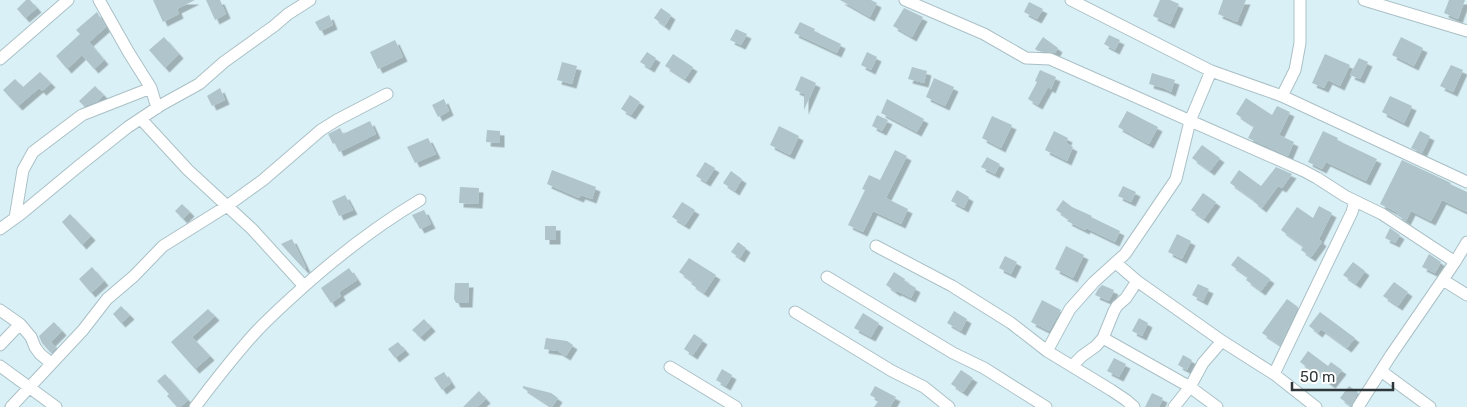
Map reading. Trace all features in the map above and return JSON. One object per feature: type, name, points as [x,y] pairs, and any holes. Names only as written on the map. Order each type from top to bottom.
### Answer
[{"type":"street","points":[[0,59],[68,0]]},
{"type":"street","points":[[99,0],[129,53],[152,88],[157,108]]},
{"type":"street","points":[[0,229],[16,218],[100,148],[157,108],[199,84],[224,62],[288,14],[310,0]]},
{"type":"street","points":[[905,0],[984,34],[1026,58],[1050,59],[1311,174],[1355,201],[1382,214],[1455,262]]},
{"type":"street","points":[[1071,0],[1211,71],[1282,96],[1467,182]]},
{"type":"street","points":[[1282,96],[1296,70],[1300,43],[1300,0]]},
{"type":"street","points":[[1364,0],[1467,31]]},
{"type":"street","points":[[1047,350],[1070,309],[1094,282],[1125,254],[1176,179],[1190,121],[1211,71]]},
{"type":"street","points":[[16,218],[23,170],[33,152],[82,115],[152,88]]},
{"type":"street","points":[[11,407],[83,330],[107,299],[134,276],[157,252],[263,180],[321,130],[336,120],[387,94]]},
{"type":"street","points":[[141,119],[188,170],[252,229],[304,286]]},
{"type":"street","points":[[194,407],[255,332],[304,286],[341,254],[420,200]]},
{"type":"street","points":[[1274,374],[1352,212],[1355,201]]},
{"type":"street","points":[[1358,407],[1467,242]]},
{"type":"street","points":[[876,246],[952,286],[1134,407]]},
{"type":"street","points":[[1116,263],[1222,341],[1274,374],[1316,407]]},
{"type":"street","points":[[827,277],[953,353],[984,368],[1046,407]]},
{"type":"street","points":[[1443,280],[1467,295]]},
{"type":"street","points":[[1072,366],[1103,338],[1114,311],[1138,281]]},
{"type":"street","points":[[0,310],[20,324],[35,347],[51,363]]},
{"type":"street","points":[[795,312],[892,371],[924,388],[949,407]]},
{"type":"street","points":[[0,345],[20,324]]},
{"type":"street","points":[[1103,338],[1190,387],[1217,407]]},
{"type":"street","points":[[1174,407],[1190,387],[1203,363],[1222,341]]},
{"type":"street","points":[[0,366],[56,407]]},
{"type":"street","points":[[670,366],[736,407]]},
{"type":"street","points":[[1381,371],[1430,407]]},
{"type":"building","points":[[26,0],[30,0],[37,8],[25,18],[17,9]]},
{"type":"building","points":[[153,0],[195,0],[177,9],[179,14],[163,22]]},
{"type":"building","points":[[206,0],[220,0],[226,14],[215,20]]},
{"type":"building","points":[[840,0],[871,0],[877,3],[870,17]]},
{"type":"building","points":[[1160,0],[1170,0],[1179,4],[1170,24],[1153,16]]},
{"type":"building","points":[[1223,0],[1246,0],[1237,22],[1218,14]]},
{"type":"building","points":[[1449,0],[1465,0],[1458,19],[1444,13]]},
{"type":"building","points":[[1029,2],[1043,9],[1037,19],[1024,12]]},
{"type":"building","points":[[661,8],[671,15],[665,26],[654,18]]},
{"type":"building","points":[[904,8],[923,17],[912,37],[893,26]]},
{"type":"building","points":[[97,12],[106,27],[89,42],[104,60],[94,69],[82,55],[67,69],[56,56],[80,34],[76,30]]},
{"type":"building","points":[[329,15],[333,25],[320,31],[315,22]]},
{"type":"building","points":[[800,22],[841,44],[837,53],[794,33]]},
{"type":"building","points":[[736,29],[747,34],[741,45],[730,40]]},
{"type":"building","points":[[1109,35],[1120,40],[1115,50],[1104,44]]},
{"type":"building","points":[[164,37],[179,54],[165,68],[149,50]]},
{"type":"building","points":[[1043,37],[1058,48],[1055,53],[1035,49]]},
{"type":"building","points":[[1401,37],[1423,48],[1414,66],[1392,55]]},
{"type":"building","points":[[395,40],[403,57],[378,69],[370,52]]},
{"type":"building","points":[[647,52],[656,58],[650,68],[640,62]]},
{"type":"building","points":[[867,52],[877,57],[871,70],[861,65]]},
{"type":"building","points":[[673,54],[693,67],[685,79],[665,66]]},
{"type":"building","points":[[1325,54],[1350,65],[1340,86],[1328,80],[1324,88],[1312,83]]},
{"type":"building","points":[[1359,58],[1368,62],[1360,79],[1350,75]]},
{"type":"building","points":[[562,62],[577,66],[572,84],[557,80]]},
{"type":"building","points":[[1451,65],[1463,70],[1453,92],[1440,86]]},
{"type":"building","points":[[912,67],[927,71],[924,83],[908,79]]},
{"type":"building","points":[[1040,70],[1056,77],[1051,89],[1048,87],[1038,105],[1028,99],[1037,82],[1035,81]]},
{"type":"building","points":[[40,72],[51,83],[42,91],[39,88],[18,106],[3,90],[15,79],[23,87]]},
{"type":"building","points":[[1152,73],[1175,80],[1171,92],[1149,84]]},
{"type":"building","points":[[801,76],[816,83],[804,110],[804,94],[795,90]]},
{"type":"building","points":[[934,78],[954,87],[945,106],[926,97]]},
{"type":"building","points":[[95,86],[104,95],[98,101],[84,106],[79,101]]},
{"type":"building","points":[[220,88],[225,100],[212,106],[207,96]]},
{"type":"building","points":[[630,95],[640,102],[631,115],[621,109]]},
{"type":"building","points":[[1390,96],[1412,106],[1404,123],[1382,112]]},
{"type":"building","points":[[1246,98],[1272,115],[1277,106],[1290,112],[1279,135],[1294,142],[1288,156],[1248,138],[1254,126],[1236,114]]},
{"type":"building","points":[[444,99],[449,111],[438,117],[432,105]]},
{"type":"building","points":[[887,99],[924,119],[917,132],[881,113]]},
{"type":"building","points":[[1127,111],[1158,127],[1149,144],[1118,127]]},
{"type":"building","points":[[877,115],[888,120],[882,131],[872,126]]},
{"type":"building","points":[[992,116],[1012,125],[1001,148],[982,138]]},
{"type":"building","points":[[370,121],[376,134],[339,152],[328,134],[340,128],[343,134]]},
{"type":"building","points":[[779,126],[799,136],[790,155],[770,145]]},
{"type":"building","points":[[487,130],[500,131],[500,143],[486,142]]},
{"type":"building","points":[[1054,131],[1068,138],[1066,143],[1073,147],[1067,161],[1045,150]]},
{"type":"building","points":[[1323,131],[1338,138],[1337,140],[1377,159],[1366,181],[1326,162],[1322,169],[1308,162]]},
{"type":"building","points":[[1420,131],[1430,136],[1422,153],[1411,148]]},
{"type":"building","points":[[428,138],[436,154],[415,163],[407,147]]},
{"type":"building","points":[[1202,145],[1220,158],[1210,171],[1192,158]]},
{"type":"building","points":[[895,150],[907,156],[886,198],[908,209],[901,224],[873,211],[863,232],[848,225],[865,190],[862,189],[869,175],[880,180]]},
{"type":"building","points":[[987,157],[1000,164],[995,174],[981,167]]},
{"type":"building","points":[[1402,160],[1467,192],[1467,212],[1442,200],[1431,221],[1411,211],[1406,221],[1397,215],[1398,213],[1380,204]]},
{"type":"building","points":[[705,162],[715,168],[706,182],[696,176]]},
{"type":"building","points":[[1276,167],[1292,174],[1282,188],[1278,186],[1262,208],[1230,183],[1239,170],[1261,186]]},
{"type":"building","points":[[552,170],[596,187],[592,199],[581,195],[579,198],[547,184]]},
{"type":"building","points":[[731,171],[742,179],[735,191],[723,183]]},
{"type":"building","points":[[1123,186],[1136,192],[1131,202],[1118,196]]},
{"type":"building","points":[[460,187],[479,188],[478,204],[459,203]]},
{"type":"building","points":[[957,190],[969,197],[964,208],[951,201]]},
{"type":"building","points":[[1203,193],[1216,202],[1204,219],[1191,210]]},
{"type":"building","points":[[345,195],[353,210],[339,216],[332,201]]},
{"type":"building","points":[[1063,200],[1072,207],[1120,231],[1115,242],[1067,221],[1069,219],[1056,210]]},
{"type":"building","points":[[682,202],[695,210],[685,225],[672,217]]},
{"type":"building","points":[[182,204],[190,212],[183,219],[175,211]]},
{"type":"building","points":[[1319,206],[1332,213],[1319,239],[1322,242],[1311,257],[1301,250],[1303,246],[1281,230],[1297,207],[1313,218]]},
{"type":"building","points":[[424,210],[431,224],[420,229],[412,215]]},
{"type":"building","points":[[70,214],[91,236],[82,245],[62,222]]},
{"type":"building","points":[[545,226],[556,226],[556,240],[545,240]]},
{"type":"building","points":[[1390,228],[1400,235],[1395,243],[1385,238]]},
{"type":"building","points":[[1177,234],[1191,241],[1182,259],[1168,252]]},
{"type":"building","points":[[292,239],[306,268],[304,269],[281,244]]},
{"type":"building","points":[[738,242],[746,248],[740,258],[731,252]]},
{"type":"building","points":[[1066,246],[1084,255],[1073,278],[1055,269]]},
{"type":"building","points":[[1429,254],[1441,262],[1435,273],[1422,267]]},
{"type":"building","points":[[1005,256],[1017,262],[1011,274],[999,268]]},
{"type":"building","points":[[1238,256],[1270,279],[1261,291],[1246,280],[1248,277],[1231,265]]},
{"type":"building","points":[[689,258],[716,275],[704,293],[679,272]]},
{"type":"building","points":[[1353,262],[1365,271],[1356,284],[1343,275]]},
{"type":"building","points":[[92,267],[104,281],[91,293],[79,279]]},
{"type":"building","points":[[349,268],[357,280],[339,292],[341,296],[331,303],[321,288]]},
{"type":"building","points":[[894,272],[916,288],[911,298],[896,292],[886,285]]},
{"type":"building","points":[[1394,282],[1408,292],[1398,306],[1383,296]]},
{"type":"building","points":[[455,283],[469,283],[468,303],[456,303],[454,299]]},
{"type":"building","points":[[1198,284],[1209,289],[1203,301],[1192,295]]},
{"type":"building","points":[[1102,285],[1114,290],[1109,301],[1095,295]]},
{"type":"building","points":[[1287,299],[1298,307],[1280,345],[1262,333]]},
{"type":"building","points":[[1042,300],[1061,310],[1049,331],[1031,322]]},
{"type":"building","points":[[121,306],[130,315],[121,323],[113,314]]},
{"type":"building","points":[[208,309],[215,316],[192,337],[210,356],[195,369],[171,342]]},
{"type":"building","points":[[954,311],[967,319],[961,331],[947,323]]},
{"type":"building","points":[[1320,312],[1355,338],[1347,348],[1321,329],[1318,333],[1309,326]]},
{"type":"building","points":[[863,313],[879,323],[871,337],[854,328]]},
{"type":"building","points":[[1139,318],[1148,323],[1142,336],[1132,331]]},
{"type":"building","points":[[424,319],[431,327],[420,337],[412,330]]},
{"type":"building","points":[[54,322],[62,331],[51,342],[56,348],[51,353],[42,343],[39,336]]},
{"type":"building","points":[[694,334],[703,340],[693,355],[684,349]]},
{"type":"building","points":[[546,338],[567,341],[573,345],[566,356],[558,351],[544,349]]},
{"type":"building","points":[[398,342],[405,350],[395,358],[388,349]]},
{"type":"building","points":[[1308,351],[1328,366],[1331,362],[1342,370],[1331,384],[1300,362]]},
{"type":"building","points":[[1183,355],[1192,360],[1187,370],[1178,365]]},
{"type":"building","points":[[1114,358],[1126,364],[1119,377],[1107,371]]},
{"type":"building","points":[[722,369],[732,375],[726,386],[716,380]]},
{"type":"building","points":[[961,370],[973,378],[963,392],[951,384]]},
{"type":"building","points":[[444,372],[451,383],[442,390],[434,378]]},
{"type":"building","points":[[165,374],[188,400],[180,407],[177,407],[167,396],[169,394],[157,381]]},
{"type":"building","points":[[523,386],[551,393],[558,398],[552,407],[523,388]]},
{"type":"building","points":[[875,386],[896,397],[890,407],[874,407],[879,400],[870,395]]},
{"type":"building","points":[[1349,386],[1358,392],[1351,406],[1340,398]]},
{"type":"building","points":[[479,391],[486,399],[477,407],[463,407]]},
{"type":"building","points":[[1152,393],[1163,398],[1159,407],[1145,407]]}]
